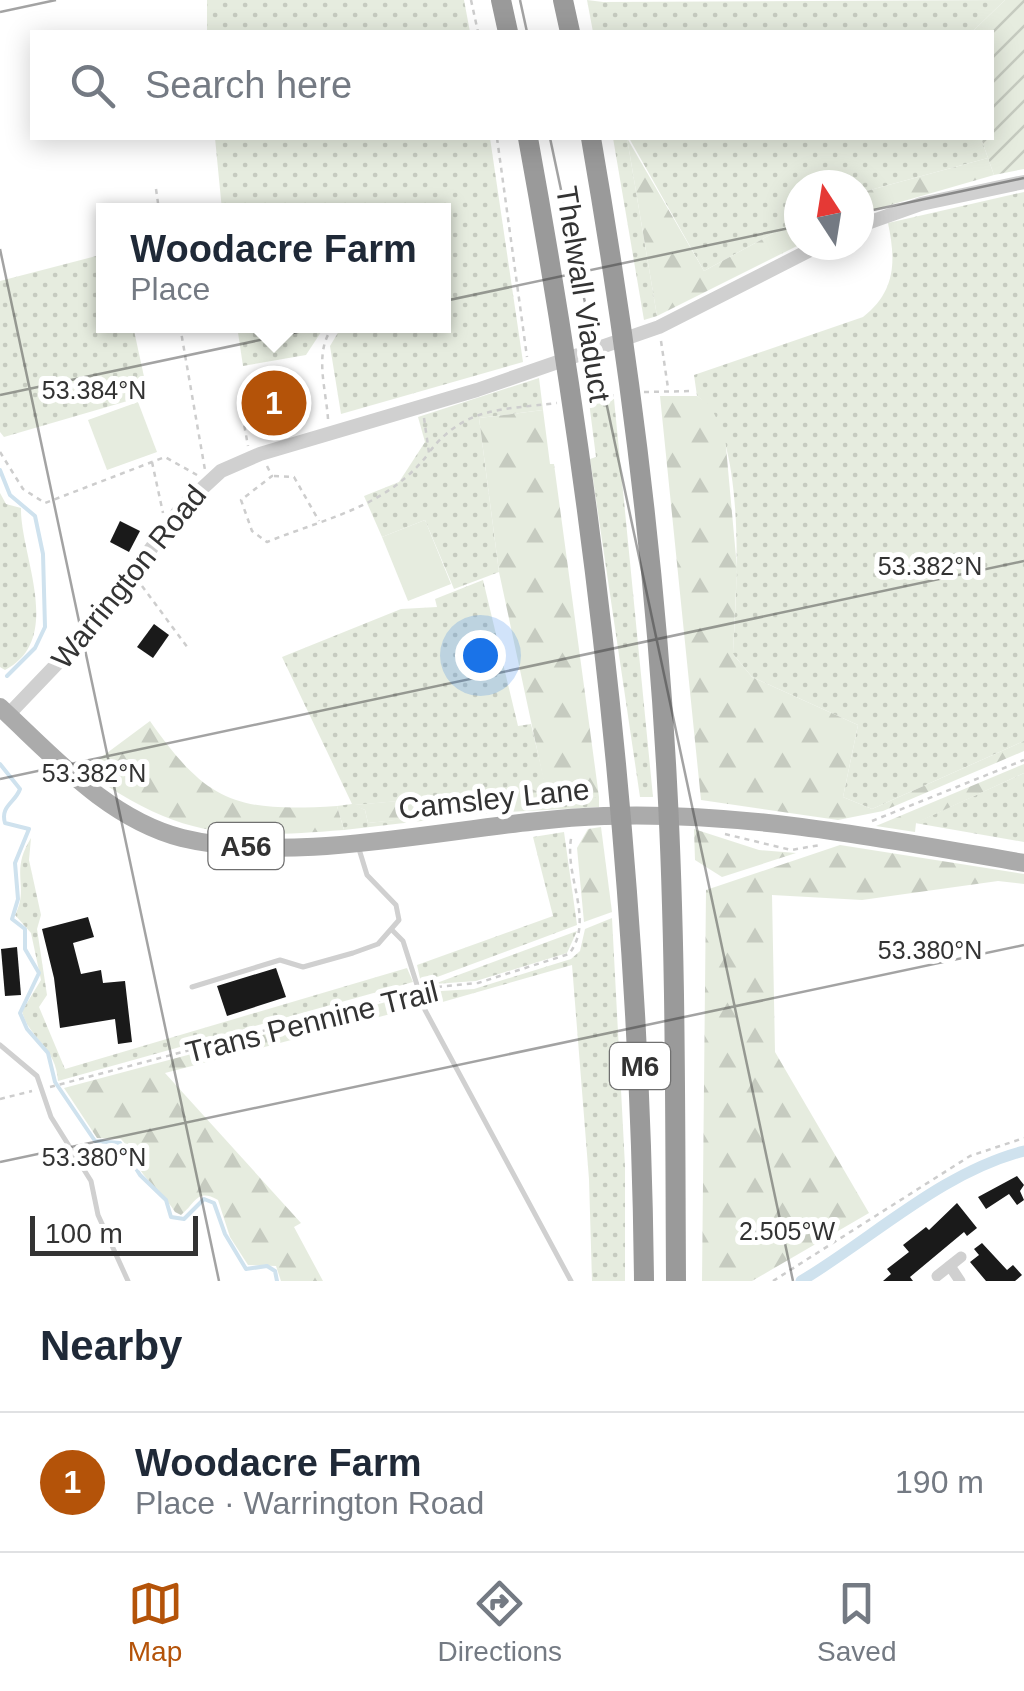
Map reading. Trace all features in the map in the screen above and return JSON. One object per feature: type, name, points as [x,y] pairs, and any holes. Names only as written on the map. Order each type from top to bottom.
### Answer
[{"type":"highway","points":[[501,0],[508,30]]},
{"type":"highway","points":[[563,0],[570,30]]},
{"type":"highway","name":"Thelwall Viaduct","points":[[528,140],[578,461],[620,782],[642,1098],[644,1281]]},
{"type":"highway","name":"M6","points":[[591,140],[641,473],[667,782],[676,1281]]},
{"type":"main road","name":"Camsley Lane","points":[[4,711],[68,772],[133,819],[182,838],[255,848],[602,816],[702,816],[818,829],[1024,863]]},
{"type":"street","points":[[874,221],[921,204],[1024,182]]},
{"type":"street","name":"Warrington Road","points":[[4,711],[82,638],[167,525],[207,481],[255,456],[529,373],[659,327],[791,260]]},
{"type":"street","points":[[937,1276],[961,1257]]},
{"type":"street","points":[[950,1266],[960,1281]]},
{"type":"lane","points":[[192,987],[280,960],[302,966],[353,954],[378,944],[393,931],[399,920],[396,906],[367,875],[357,841]]},
{"type":"lane","points":[[393,931],[403,941],[418,990],[571,1281]]},
{"type":"lane","points":[[0,1045],[36,1076],[51,1117],[90,1180],[98,1216],[128,1281]]},
{"type":"path","points":[[472,0],[478,30]]},
{"type":"path","points":[[497,140],[529,373]]},
{"type":"path","points":[[156,188],[159,203]]},
{"type":"path","points":[[659,327],[669,389]]},
{"type":"path","points":[[181,333],[207,481]]},
{"type":"path","points":[[328,333],[322,351],[330,435]]},
{"type":"path","points":[[645,392],[693,391]]},
{"type":"path","points":[[589,399],[626,394]]},
{"type":"path","points":[[239,396],[255,456],[272,476]]},
{"type":"path","points":[[319,521],[294,477],[272,476],[241,500],[252,531],[267,542],[384,496],[407,481],[459,421],[476,414],[570,402]]},
{"type":"path","points":[[422,406],[429,452]]},
{"type":"path","points":[[0,452],[24,489],[45,503],[166,458],[207,481]]},
{"type":"path","points":[[153,460],[167,525]]},
{"type":"path","points":[[129,576],[141,584],[188,648]]},
{"type":"path","points":[[978,780],[1024,760]]},
{"type":"path","name":"Trans Pennine Trail","points":[[69,1082],[418,990],[478,983],[569,954],[582,932],[578,914]]},
{"type":"path","points":[[0,1099],[21,1094]]},
{"type":"path","points":[[773,1281],[970,1156],[1024,1138]]},
{"type":"green space","points":[[207,0],[464,0],[470,30],[207,30]]},
{"type":"green space","points":[[587,0],[1005,0],[974,30],[593,30]]},
{"type":"green space","points":[[1005,0],[1024,0],[1024,169],[994,175],[982,140],[994,140],[994,30],[974,30]]},
{"type":"green space","points":[[215,140],[490,140],[523,362],[341,414],[330,346],[338,333],[451,333],[451,203],[221,203]]},
{"type":"green space","points":[[613,140],[627,140],[657,316],[644,320]]},
{"type":"green space","points":[[627,140],[704,271],[784,227],[784,252],[657,316]]},
{"type":"green space","points":[[630,140],[982,140],[988,158],[874,189],[874,170],[784,170],[784,227],[704,271]]},
{"type":"green space","points":[[988,158],[994,175],[874,210],[874,189]]},
{"type":"green space","points":[[1024,192],[1024,741],[872,809],[843,797],[858,725],[752,677],[733,654],[737,556],[732,478],[725,443],[714,415],[697,396],[694,375],[863,317],[888,286],[892,250],[888,223]]},
{"type":"green space","points":[[96,256],[96,333],[135,333],[148,395],[4,437],[0,432],[0,281]]},
{"type":"green space","points":[[238,333],[320,333],[306,355],[243,366]]},
{"type":"green space","points":[[539,378],[543,410],[479,418],[499,572],[454,589],[425,520],[382,537],[364,496],[399,482],[425,442],[418,417]]},
{"type":"green space","points":[[660,396],[697,396],[710,405],[725,436],[737,568],[733,654],[752,677],[858,725],[843,797],[872,809],[1024,741],[1024,751],[883,811],[838,820],[701,800]]},
{"type":"green space","points":[[614,399],[653,797],[640,797],[590,459],[596,457],[589,402]]},
{"type":"green space","points":[[138,402],[157,452],[107,470],[88,420]]},
{"type":"green space","points":[[543,410],[550,464],[554,464],[599,797],[465,801],[466,813],[368,823],[365,810],[353,805],[532,789],[547,796],[499,572],[479,418]]},
{"type":"green space","points":[[0,493],[6,504],[21,508],[36,618],[33,638],[23,656],[5,670],[0,667]]},
{"type":"green space","points":[[425,520],[451,584],[408,601],[382,537]]},
{"type":"green space","points":[[483,580],[518,726],[531,724],[548,796],[599,797],[599,807],[490,813],[344,830],[337,806],[352,804],[282,657],[401,609],[437,607],[435,599]],"holes":[[[532,789],[546,796],[464,801],[466,812],[368,823],[365,810],[355,805]]]},
{"type":"green space","points":[[150,721],[208,786],[249,804],[337,806],[344,830],[268,834],[207,829],[149,810],[84,770]]},
{"type":"green space","points":[[1024,764],[1024,773],[916,823],[915,832],[876,826]]},
{"type":"green space","points":[[1024,773],[1024,842],[915,823]]},
{"type":"green space","points":[[601,827],[612,912],[584,922],[577,848],[588,829]]},
{"type":"green space","points":[[694,829],[759,850],[796,853],[722,877],[695,860]]},
{"type":"green space","points":[[564,832],[577,925],[421,983],[417,965],[553,916],[533,837]]},
{"type":"green space","points":[[31,838],[29,860],[41,915],[37,929],[47,995],[39,1007],[65,1069],[407,968],[413,982],[58,1081],[52,1059],[22,1011],[41,980],[31,933],[15,915],[21,896],[21,861]]},
{"type":"green space","points":[[840,845],[1024,874],[1024,884],[998,881],[862,900],[772,895],[775,1052],[869,1213],[752,1281],[702,1281],[706,890]]},
{"type":"green space","points":[[612,918],[625,1166],[625,1281],[592,1281],[589,1179],[572,965],[432,1005],[425,992],[474,989],[571,959],[580,951],[585,929]]},
{"type":"green space","points":[[577,931],[567,953],[476,981],[434,984]]},
{"type":"green space","points":[[416,994],[421,1006],[165,1073],[301,1223],[294,1227],[323,1281],[281,1281],[276,1266],[248,1265],[230,1237],[218,1200],[201,1196],[181,1215],[175,1212],[143,1174],[121,1139],[97,1138],[64,1088]]},
{"type":"building","points":[[120,521],[140,531],[129,552],[110,542]]},
{"type":"building","points":[[154,624],[169,635],[153,658],[137,647]]},
{"type":"building","points":[[88,917],[94,937],[73,943],[81,974],[101,970],[103,983],[125,981],[132,1042],[118,1044],[115,1019],[60,1028],[54,978],[42,929]]},
{"type":"building","points":[[17,947],[21,995],[5,996],[1,949]]},
{"type":"building","points":[[276,968],[286,997],[227,1016],[217,986]]},
{"type":"building","points":[[1017,1176],[1024,1185],[1020,1191],[1024,1200],[1017,1205],[1009,1194],[986,1209],[978,1197]]},
{"type":"building","points":[[957,1203],[977,1228],[967,1236],[964,1232],[910,1277],[913,1281],[883,1281],[891,1274],[887,1269],[909,1252],[903,1245],[926,1227],[929,1230]]},
{"type":"building","points":[[982,1243],[1007,1270],[1013,1265],[1022,1275],[1015,1281],[986,1281],[970,1262],[979,1255],[974,1249]]},
{"type":"waterway","points":[[0,470],[10,495],[35,516],[43,554],[45,627],[35,648],[7,676]]},
{"type":"waterway","points":[[0,764],[20,789],[6,808],[5,823],[29,829],[15,863],[18,899],[12,919],[25,929],[25,949],[39,973],[20,1013],[27,1029],[48,1053],[55,1082],[95,1141],[120,1143],[140,1175],[166,1200],[171,1217],[184,1219],[204,1199],[214,1203],[225,1234],[246,1269],[267,1266],[275,1271],[277,1281]]},
{"type":"waterway","points":[[801,1281],[936,1190],[994,1161],[1024,1151]]},
{"type":"place","name":"Woodacre Farm","points":[[274,403]]}]
